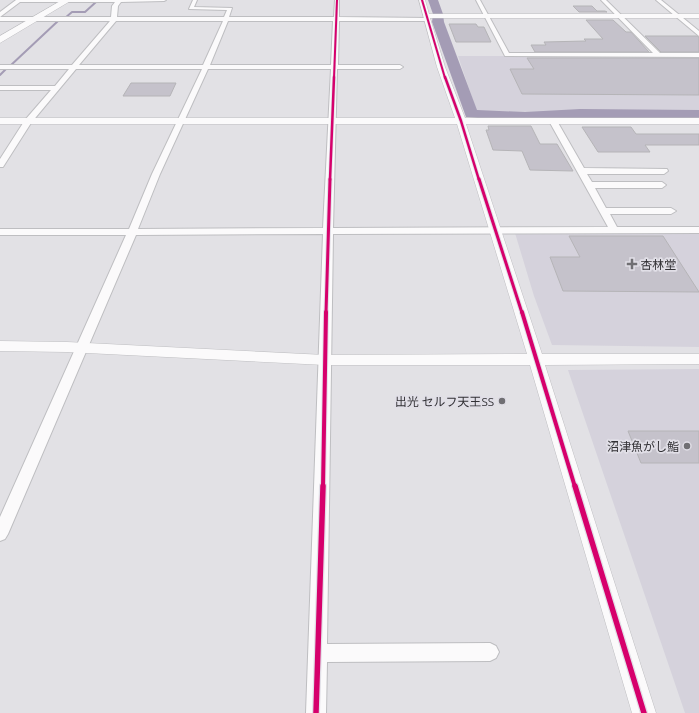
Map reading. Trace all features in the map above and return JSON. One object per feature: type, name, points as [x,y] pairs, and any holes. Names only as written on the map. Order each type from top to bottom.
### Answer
[{"type":"main road","points":[[0,40],[67,0]]},
{"type":"street","points":[[0,15],[19,0],[164,0]]},
{"type":"street","points":[[0,534],[204,67],[219,38],[230,9],[191,8],[195,0]]},
{"type":"street","points":[[316,713],[328,230],[337,0]]},
{"type":"street","points":[[422,0],[429,17],[441,67],[500,230],[514,286],[644,713]]},
{"type":"street","points":[[478,0],[507,55],[699,55]]},
{"type":"street","points":[[603,0],[658,55]]},
{"type":"street","points":[[658,0],[699,34]]},
{"type":"street","points":[[0,165],[2,158],[28,122],[114,19],[115,6],[120,1]]},
{"type":"street","points":[[0,19],[336,19],[443,16],[699,16]]},
{"type":"street","points":[[0,67],[400,67]]},
{"type":"street","points":[[0,88],[56,88]]},
{"type":"street","points":[[0,121],[699,121]]},
{"type":"street","points":[[553,121],[614,230]]},
{"type":"street","points":[[581,171],[664,171]]},
{"type":"street","points":[[588,185],[662,185]]},
{"type":"street","points":[[603,211],[671,211]]},
{"type":"street","points":[[0,232],[699,230]]},
{"type":"street","points":[[0,346],[81,348],[325,360],[699,359]]},
{"type":"street","points":[[318,653],[490,652]]},
{"type":"shaded area","points":[[458,56],[699,56],[699,113],[477,112]]},
{"type":"shaded area","points":[[699,232],[699,347],[552,345],[534,296],[515,233]]},
{"type":"shaded area","points":[[699,369],[699,713],[685,713],[568,370]]},
{"type":"building","points":[[573,6],[592,6],[597,11],[607,12],[579,12]]},
{"type":"building","points":[[586,20],[613,20],[626,32],[631,32],[649,52],[535,52],[531,45],[546,45],[544,42],[603,39]]},
{"type":"building","points":[[449,24],[476,24],[478,27],[484,27],[491,42],[456,42]]},
{"type":"building","points":[[645,36],[697,36],[699,37],[699,52],[661,52]]},
{"type":"building","points":[[527,58],[699,58],[699,95],[522,94],[510,69],[534,69]]},
{"type":"building","points":[[131,83],[176,83],[170,96],[123,96]]},
{"type":"building","points":[[488,126],[531,126],[540,144],[557,144],[573,171],[530,170],[522,151],[493,150],[486,130],[489,130]]},
{"type":"building","points":[[582,127],[631,127],[636,134],[699,134],[699,145],[645,145],[650,152],[598,152]]},
{"type":"building","points":[[569,236],[663,236],[699,292],[563,291],[550,257],[580,257]]},
{"type":"building","points":[[628,431],[699,431],[699,463],[641,463]]},
{"type":"waterway","points":[[433,0],[438,14],[438,22],[471,114],[525,117],[580,114],[699,115]]},
{"type":"waterway","points":[[65,18],[72,12],[85,12],[96,2]]},
{"type":"waterway","points":[[10,66],[58,21]]},
{"type":"waterway","points":[[0,75],[6,69]]},
{"type":"cycle path","points":[[316,713],[328,231],[337,0]]},
{"type":"cycle path","points":[[422,0],[441,67],[461,121],[499,245],[516,293],[644,713]]},
{"type":"place","name":"杏林堂","points":[[632,264]]},
{"type":"place","name":"出光 セルフ天王SS","points":[[502,401]]},
{"type":"place","name":"沼津魚がし鮨","points":[[687,446]]}]
